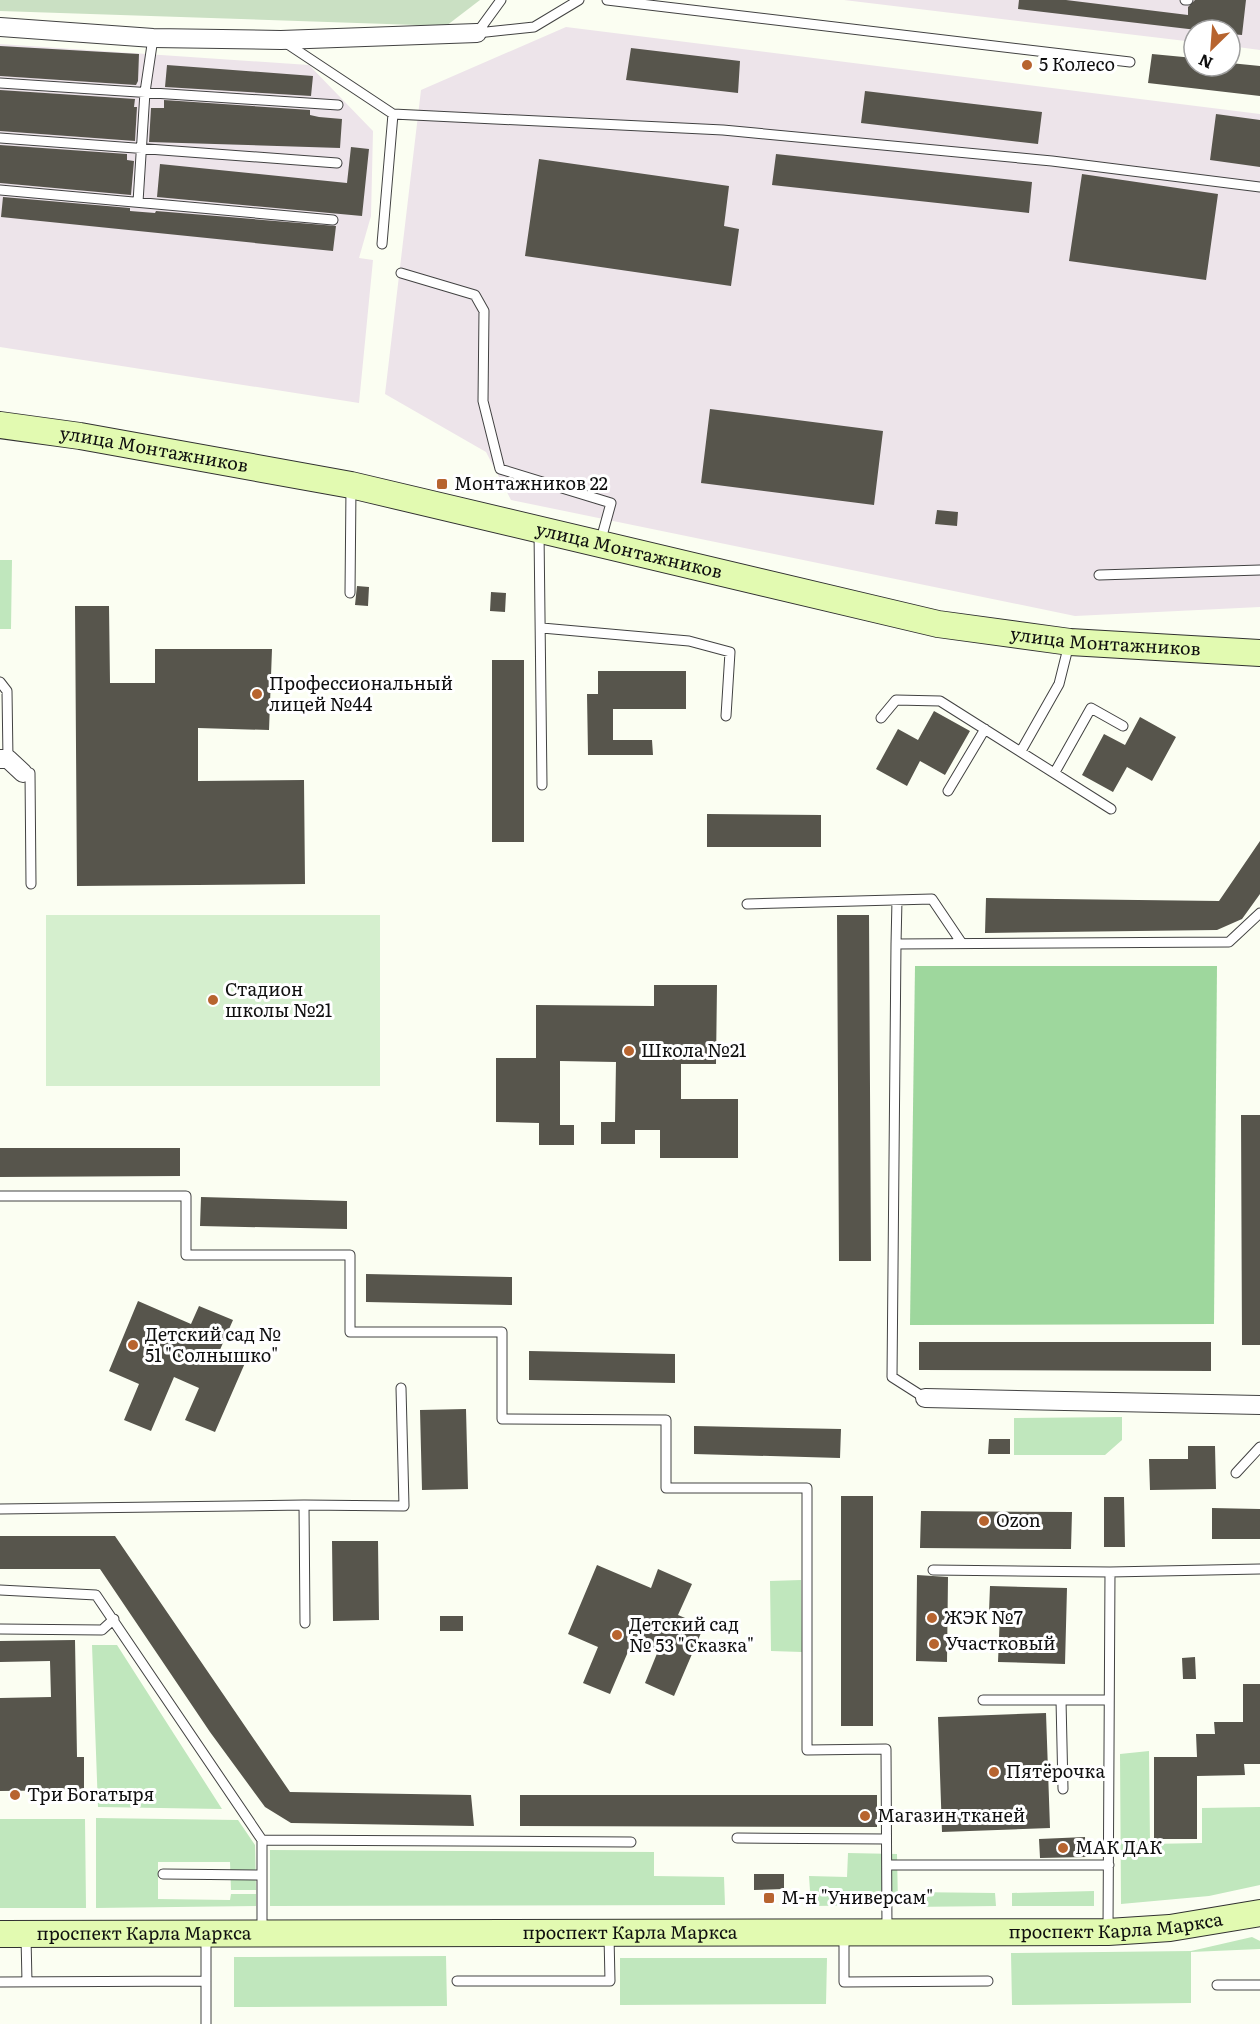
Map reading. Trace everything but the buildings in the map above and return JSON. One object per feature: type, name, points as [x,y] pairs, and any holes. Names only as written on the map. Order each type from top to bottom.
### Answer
[{"type":"street","points":[[0,27],[153,38],[282,40],[477,33]]},
{"type":"street","name":"улица Монтажников","points":[[0,425],[80,436],[351,485],[938,624],[1070,642],[1260,654]]},
{"type":"street","points":[[4,759],[23,773]]},
{"type":"street","points":[[925,1398],[1260,1405]]},
{"type":"street","name":"проспект Карла Маркса","points":[[0,1934],[1108,1932],[1170,1928],[1260,1912]]},
{"type":"lane","points":[[477,33],[501,0]]},
{"type":"lane","points":[[477,33],[534,27],[579,0]]},
{"type":"lane","points":[[607,0],[1130,62]]},
{"type":"lane","points":[[138,202],[145,92],[153,38]]},
{"type":"lane","points":[[282,40],[393,114],[723,130],[1052,161],[1260,187]]},
{"type":"lane","points":[[0,82],[338,105]]},
{"type":"lane","points":[[382,244],[393,114]]},
{"type":"lane","points":[[0,138],[337,163]]},
{"type":"lane","points":[[0,190],[333,220]]},
{"type":"lane","points":[[401,273],[475,295],[484,311],[483,400],[500,469],[611,502],[600,545]]},
{"type":"lane","points":[[350,593],[351,485]]},
{"type":"lane","points":[[539,529],[542,627],[542,785]]},
{"type":"lane","points":[[1099,575],[1260,570]]},
{"type":"lane","points":[[542,627],[689,641],[730,652],[726,716]]},
{"type":"lane","points":[[1021,752],[1059,684],[1070,642]]},
{"type":"lane","points":[[0,682],[7,692],[4,759]]},
{"type":"lane","points":[[881,718],[896,700],[940,701],[1111,809]]},
{"type":"lane","points":[[1055,772],[1091,708],[1123,726]]},
{"type":"lane","points":[[948,791],[986,729]]},
{"type":"lane","points":[[23,773],[30,772],[31,884]]},
{"type":"lane","points":[[747,904],[932,899],[961,942]]},
{"type":"lane","points":[[897,900],[892,1377],[925,1398]]},
{"type":"lane","points":[[896,944],[1229,942],[1260,914]]},
{"type":"lane","points":[[0,1196],[186,1196],[186,1255],[350,1255],[350,1332],[502,1332],[502,1419],[666,1420],[666,1488],[807,1488],[807,1750],[886,1749],[887,1932]]},
{"type":"lane","points":[[0,1509],[404,1506],[400,1388]]},
{"type":"lane","points":[[1236,1473],[1260,1447]]},
{"type":"lane","points":[[304,1505],[305,1623]]},
{"type":"lane","points":[[933,1570],[1110,1572],[1260,1569]]},
{"type":"lane","points":[[1108,1932],[1110,1572]]},
{"type":"lane","points":[[0,1590],[96,1595],[262,1840],[262,1932]]},
{"type":"lane","points":[[0,1629],[102,1630],[114,1619]]},
{"type":"lane","points":[[983,1700],[1109,1700]]},
{"type":"lane","points":[[1061,1700],[1063,1789]]},
{"type":"lane","points":[[737,1838],[886,1839]]},
{"type":"lane","points":[[262,1840],[631,1842]]},
{"type":"lane","points":[[887,1865],[1108,1865]]},
{"type":"lane","points":[[163,1874],[262,1875]]},
{"type":"lane","points":[[844,1932],[844,1982],[988,1981]]},
{"type":"lane","points":[[206,1933],[206,2024]]},
{"type":"lane","points":[[457,1981],[610,1981],[609,1933]]},
{"type":"lane","points":[[26,1934],[27,1982]]},
{"type":"lane","points":[[0,1982],[206,1981]]},
{"type":"lane","points":[[1217,1985],[1260,1985]]},
{"type":"shaded area","points":[[844,0],[1260,0],[1260,50],[1242,48],[1242,18],[1182,18],[1182,41]]},
{"type":"shaded area","points":[[566,27],[1260,114],[1260,607],[1075,616],[511,500],[486,452],[385,394],[421,90]]},
{"type":"shaded area","points":[[0,44],[309,65],[373,131],[371,216],[359,258],[373,260],[359,403],[0,347]]},
{"type":"green space","points":[[0,0],[480,0],[446,26],[0,11]]},
{"type":"green space","points":[[0,560],[12,560],[11,629],[0,629]]},
{"type":"green space","name":"Стадион школы №21","points":[[46,915],[380,915],[380,1086],[46,1086]]},
{"type":"green space","points":[[915,966],[1217,966],[1214,1324],[910,1325]]},
{"type":"green space","points":[[1122,1417],[1122,1440],[1105,1455],[1014,1455],[1014,1418]]},
{"type":"green space","points":[[801,1580],[802,1652],[771,1651],[770,1581]]},
{"type":"green space","points":[[92,1645],[117,1645],[222,1809],[98,1807]]},
{"type":"green space","points":[[1149,1751],[1150,1844],[1202,1843],[1202,1808],[1260,1807],[1260,1885],[1209,1896],[1121,1904],[1120,1754]]},
{"type":"green space","points":[[96,1818],[238,1820],[255,1845],[256,1890],[231,1890],[230,1862],[158,1862],[158,1899],[230,1900],[231,1894],[256,1894],[256,1906],[96,1908]]},
{"type":"green space","points":[[0,1819],[85,1819],[86,1908],[0,1908]]},
{"type":"green space","points":[[270,1850],[654,1852],[654,1876],[724,1877],[725,1905],[270,1906]]},
{"type":"green space","points":[[848,1853],[897,1854],[898,1905],[811,1906],[809,1876],[847,1877]]},
{"type":"green space","points":[[1094,1891],[1094,1906],[1012,1906],[1012,1893]]},
{"type":"green space","points":[[908,1892],[995,1893],[996,1906],[908,1907]]},
{"type":"green space","points":[[1252,1937],[1260,1941],[1260,1949],[1191,1952],[1191,2003],[1012,2005],[1011,1953],[1191,1951]]},
{"type":"green space","points":[[446,1956],[447,2006],[234,2007],[234,1957]]},
{"type":"green space","points":[[620,1958],[827,1958],[826,2004],[620,2005]]},
{"type":"place","name":"5 Колесо","points":[[1027,65]]},
{"type":"place","name":"Монтажников 22","points":[[442,484]]},
{"type":"place","name":"Профессиональный лицей №44","points":[[257,694]]},
{"type":"place","name":"Стадион школы №21","points":[[213,1000]]},
{"type":"place","name":"Школа №21","points":[[629,1051]]},
{"type":"place","name":"Детский сад № 51 \"Солнышко\"","points":[[133,1345]]},
{"type":"place","name":"Ozon","points":[[984,1521]]},
{"type":"place","name":"ЖЭК №7","points":[[932,1618]]},
{"type":"place","name":"Детский сад № 53 \"Сказка\"","points":[[617,1635]]},
{"type":"place","name":"Участковый","points":[[934,1644]]},
{"type":"place","name":"Пятёрочка","points":[[994,1772]]},
{"type":"place","name":"Три Богатыря","points":[[15,1795]]},
{"type":"place","name":"Магазин тканей","points":[[865,1816]]},
{"type":"place","name":"МАК ДАК","points":[[1063,1848]]},
{"type":"place","name":"М-н \"Универсам\"","points":[[769,1898]]}]
